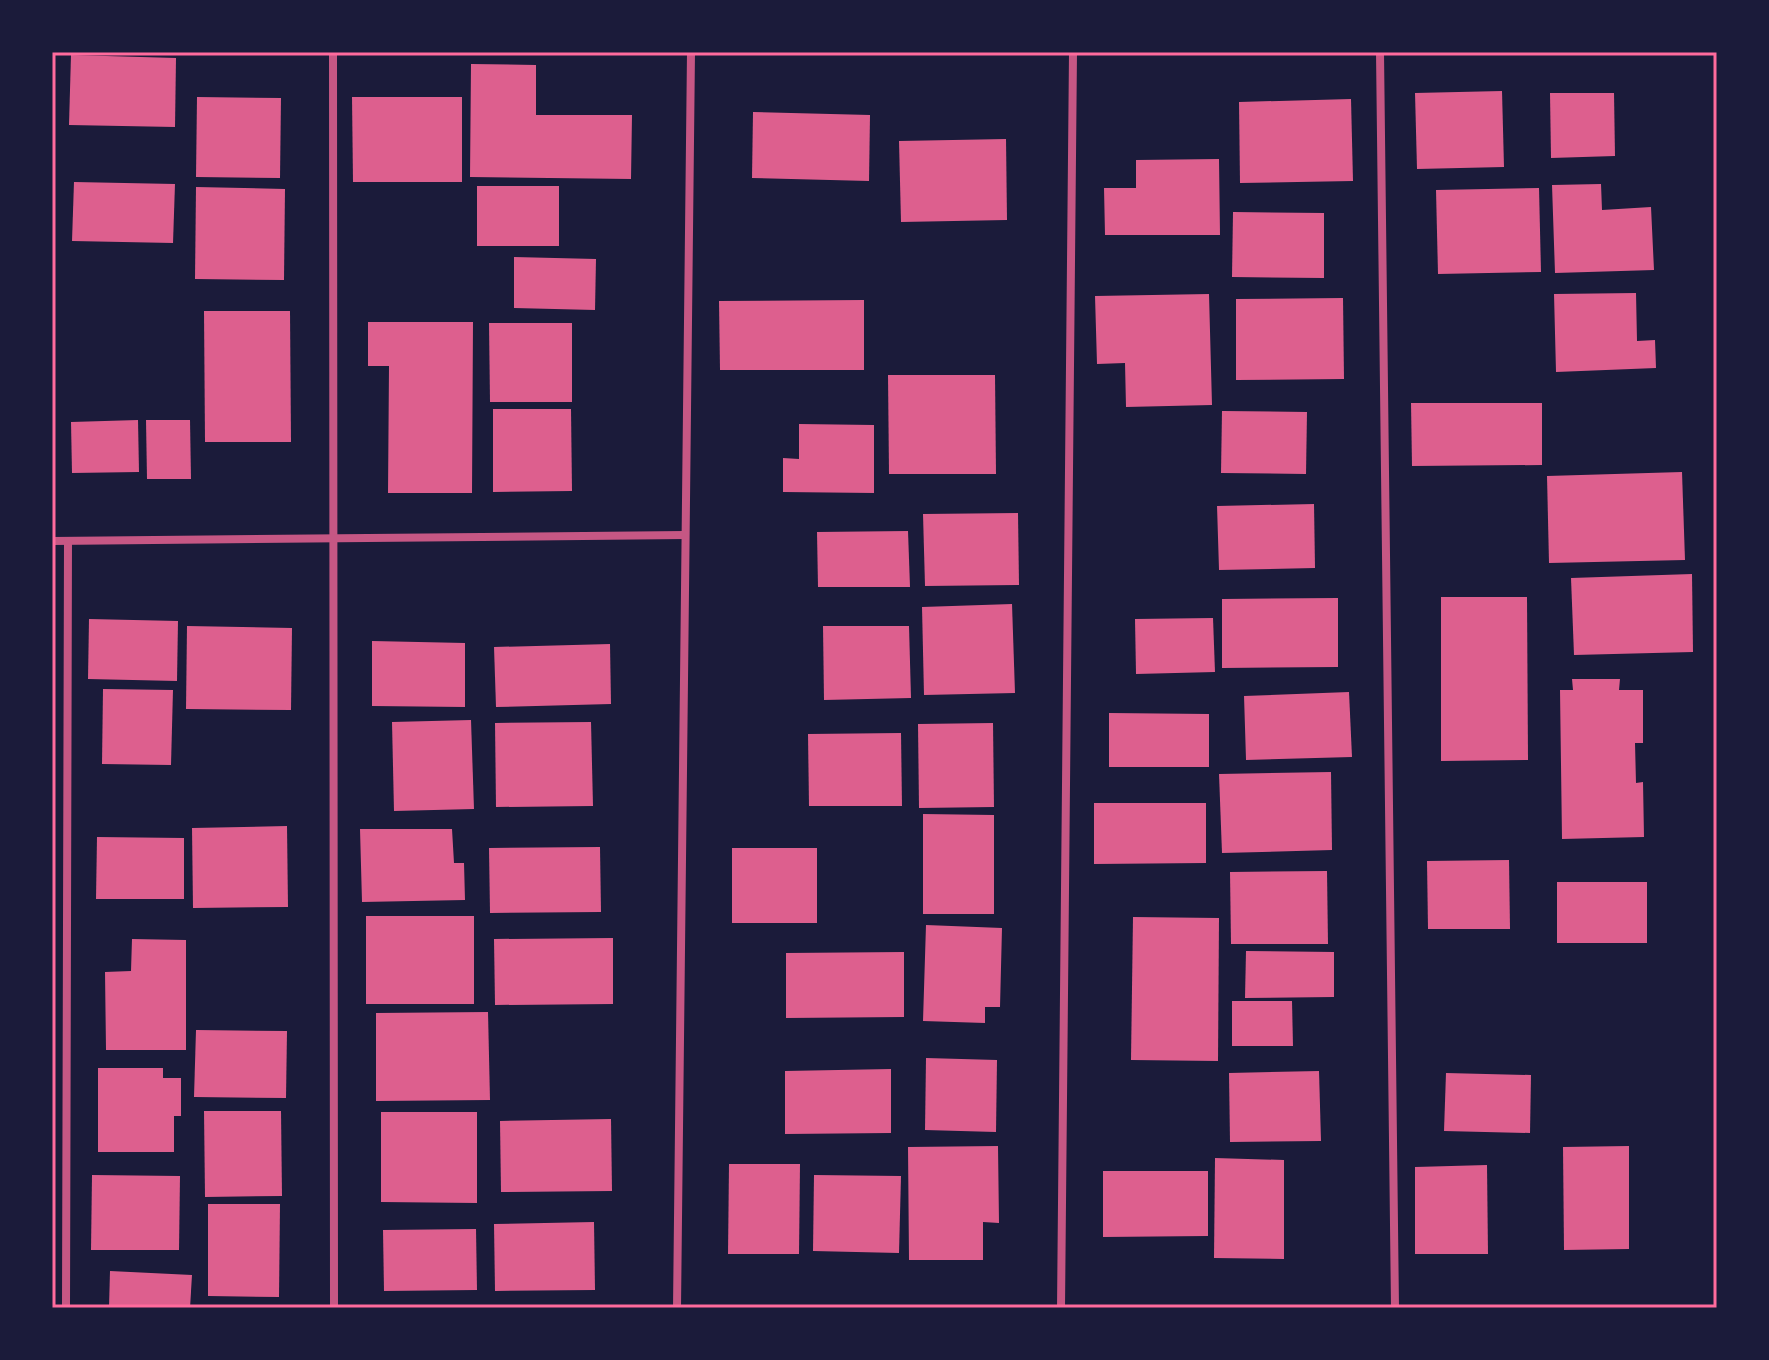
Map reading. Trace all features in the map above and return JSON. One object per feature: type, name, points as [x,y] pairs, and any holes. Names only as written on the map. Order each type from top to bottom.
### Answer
[{"type":"street","points":[[333,52],[334,1308]]},
{"type":"street","points":[[677,1308],[691,52]]},
{"type":"street","points":[[1061,1308],[1073,52]]},
{"type":"street","points":[[1380,52],[1395,1308]]},
{"type":"street","points":[[52,541],[685,535]]},
{"type":"street","points":[[66,1308],[68,541]]},
{"type":"building","points":[[71,55],[176,58],[175,127],[69,125]]},
{"type":"building","points":[[471,64],[536,65],[536,115],[632,115],[631,179],[470,177]]},
{"type":"building","points":[[1502,91],[1504,167],[1417,169],[1415,93]]},
{"type":"building","points":[[1550,93],[1614,93],[1615,156],[1551,158]]},
{"type":"building","points":[[197,97],[281,98],[280,178],[196,177]]},
{"type":"building","points":[[352,97],[462,97],[462,182],[353,182]]},
{"type":"building","points":[[1351,99],[1353,181],[1240,183],[1239,102]]},
{"type":"building","points":[[753,112],[870,115],[869,181],[752,178]]},
{"type":"building","points":[[1006,139],[1007,220],[901,222],[899,141]]},
{"type":"building","points":[[1219,159],[1220,235],[1105,235],[1104,188],[1136,188],[1136,160]]},
{"type":"building","points":[[74,182],[175,184],[173,243],[72,241]]},
{"type":"building","points":[[1601,184],[1602,210],[1651,207],[1654,270],[1555,273],[1552,185]]},
{"type":"building","points":[[477,186],[559,186],[559,246],[477,246]]},
{"type":"building","points":[[196,187],[285,189],[284,280],[195,279]]},
{"type":"building","points":[[1539,188],[1541,272],[1438,274],[1436,190]]},
{"type":"building","points":[[1233,212],[1324,213],[1324,278],[1232,277]]},
{"type":"building","points":[[514,257],[596,259],[595,310],[514,308]]},
{"type":"building","points":[[1636,293],[1637,341],[1655,340],[1656,368],[1556,372],[1554,294]]},
{"type":"building","points":[[1209,294],[1212,405],[1126,407],[1125,363],[1097,364],[1095,296]]},
{"type":"building","points":[[1343,298],[1344,379],[1236,380],[1236,299]]},
{"type":"building","points":[[864,300],[864,370],[720,370],[719,301]]},
{"type":"building","points":[[204,311],[290,311],[291,442],[205,442]]},
{"type":"building","points":[[368,322],[473,322],[472,493],[388,493],[389,366],[368,366]]},
{"type":"building","points":[[489,323],[572,323],[572,402],[490,402]]},
{"type":"building","points":[[888,375],[995,375],[996,474],[889,474]]},
{"type":"building","points":[[1411,403],[1542,403],[1542,465],[1412,466]]},
{"type":"building","points":[[493,409],[571,409],[572,491],[493,492]]},
{"type":"building","points":[[1222,411],[1307,412],[1306,474],[1221,473]]},
{"type":"building","points":[[138,420],[139,472],[72,473],[71,422]]},
{"type":"building","points":[[146,420],[190,420],[191,479],[147,479]]},
{"type":"building","points":[[799,424],[874,425],[874,493],[783,492],[783,458],[799,459]]},
{"type":"building","points":[[1682,472],[1685,560],[1549,563],[1547,476]]},
{"type":"building","points":[[1314,504],[1315,568],[1219,570],[1217,506]]},
{"type":"building","points":[[1018,513],[1019,585],[925,586],[923,514]]},
{"type":"building","points":[[908,531],[910,587],[818,587],[817,532]]},
{"type":"building","points":[[1692,574],[1693,652],[1574,655],[1571,578]]},
{"type":"building","points":[[1441,597],[1527,597],[1528,760],[1441,761]]},
{"type":"building","points":[[1338,598],[1338,667],[1222,668],[1222,599]]},
{"type":"building","points":[[1012,604],[1015,693],[924,695],[922,607]]},
{"type":"building","points":[[1213,618],[1215,672],[1136,674],[1135,619]]},
{"type":"building","points":[[89,619],[178,621],[177,681],[88,679]]},
{"type":"building","points":[[187,626],[292,628],[291,710],[186,709]]},
{"type":"building","points":[[823,626],[909,626],[911,698],[824,700]]},
{"type":"building","points":[[372,641],[465,643],[465,707],[372,706]]},
{"type":"building","points":[[610,644],[611,704],[496,707],[494,647]]},
{"type":"building","points":[[1572,679],[1620,679],[1619,690],[1643,690],[1643,743],[1635,743],[1636,783],[1643,782],[1644,837],[1562,839],[1560,690],[1573,690]]},
{"type":"building","points":[[103,689],[173,690],[171,765],[102,764]]},
{"type":"building","points":[[1349,692],[1352,757],[1246,760],[1244,696]]},
{"type":"building","points":[[1109,713],[1209,714],[1209,767],[1109,767]]},
{"type":"building","points":[[471,720],[474,809],[394,811],[392,722]]},
{"type":"building","points":[[591,722],[593,806],[496,807],[495,723]]},
{"type":"building","points":[[993,723],[994,807],[919,808],[918,724]]},
{"type":"building","points":[[901,733],[902,806],[809,806],[808,734]]},
{"type":"building","points":[[1331,772],[1332,850],[1222,853],[1219,774]]},
{"type":"building","points":[[1094,803],[1206,803],[1206,863],[1094,864]]},
{"type":"building","points":[[923,814],[994,815],[994,914],[923,914]]},
{"type":"building","points":[[287,826],[288,907],[193,908],[192,828]]},
{"type":"building","points":[[360,829],[452,829],[454,863],[464,863],[465,900],[362,902]]},
{"type":"building","points":[[97,837],[184,838],[184,899],[96,899]]},
{"type":"building","points":[[600,847],[601,912],[490,913],[489,848]]},
{"type":"building","points":[[732,848],[817,848],[817,923],[732,923]]},
{"type":"building","points":[[1509,860],[1510,929],[1428,929],[1427,861]]},
{"type":"building","points":[[1327,871],[1328,944],[1231,944],[1230,872]]},
{"type":"building","points":[[1557,882],[1647,882],[1647,943],[1557,943]]},
{"type":"building","points":[[366,916],[474,916],[474,1004],[366,1004]]},
{"type":"building","points":[[1133,917],[1219,918],[1218,1061],[1131,1060]]},
{"type":"building","points":[[926,925],[1002,928],[1000,1007],[985,1007],[985,1023],[923,1021]]},
{"type":"building","points":[[613,938],[613,1004],[495,1005],[494,939]]},
{"type":"building","points":[[132,939],[186,940],[186,1050],[106,1050],[105,972],[131,971]]},
{"type":"building","points":[[1246,951],[1334,952],[1334,997],[1245,998]]},
{"type":"building","points":[[904,952],[904,1017],[786,1018],[786,953]]},
{"type":"building","points":[[1232,1001],[1292,1001],[1293,1046],[1232,1046]]},
{"type":"building","points":[[488,1012],[490,1100],[376,1101],[376,1013]]},
{"type":"building","points":[[196,1030],[287,1031],[286,1098],[194,1097]]},
{"type":"building","points":[[926,1058],[997,1060],[996,1132],[925,1130]]},
{"type":"building","points":[[98,1068],[163,1068],[163,1078],[181,1078],[181,1116],[174,1116],[174,1152],[98,1152]]},
{"type":"building","points":[[891,1069],[891,1133],[785,1134],[785,1071]]},
{"type":"building","points":[[1319,1071],[1321,1141],[1230,1142],[1229,1073]]},
{"type":"building","points":[[1446,1073],[1531,1075],[1530,1133],[1444,1131]]},
{"type":"building","points":[[204,1111],[281,1111],[282,1196],[205,1197]]},
{"type":"building","points":[[381,1112],[477,1112],[477,1203],[381,1202]]},
{"type":"building","points":[[611,1119],[612,1191],[501,1192],[500,1121]]},
{"type":"building","points":[[998,1146],[999,1223],[983,1222],[983,1260],[909,1260],[908,1147]]},
{"type":"building","points":[[1629,1146],[1629,1249],[1564,1250],[1563,1147]]},
{"type":"building","points":[[1215,1158],[1284,1160],[1284,1259],[1214,1258]]},
{"type":"building","points":[[729,1164],[800,1164],[799,1254],[728,1254]]},
{"type":"building","points":[[1487,1165],[1488,1254],[1415,1254],[1415,1167]]},
{"type":"building","points":[[1103,1171],[1208,1171],[1208,1236],[1103,1237]]},
{"type":"building","points":[[92,1175],[180,1176],[179,1250],[91,1250]]},
{"type":"building","points":[[814,1175],[901,1176],[899,1253],[813,1251]]},
{"type":"building","points":[[208,1204],[280,1204],[279,1297],[208,1296]]},
{"type":"building","points":[[594,1222],[595,1290],[495,1291],[494,1224]]},
{"type":"building","points":[[476,1229],[477,1290],[384,1291],[383,1230]]},
{"type":"building","points":[[110,1271],[192,1275],[190,1308],[109,1308]]}]
